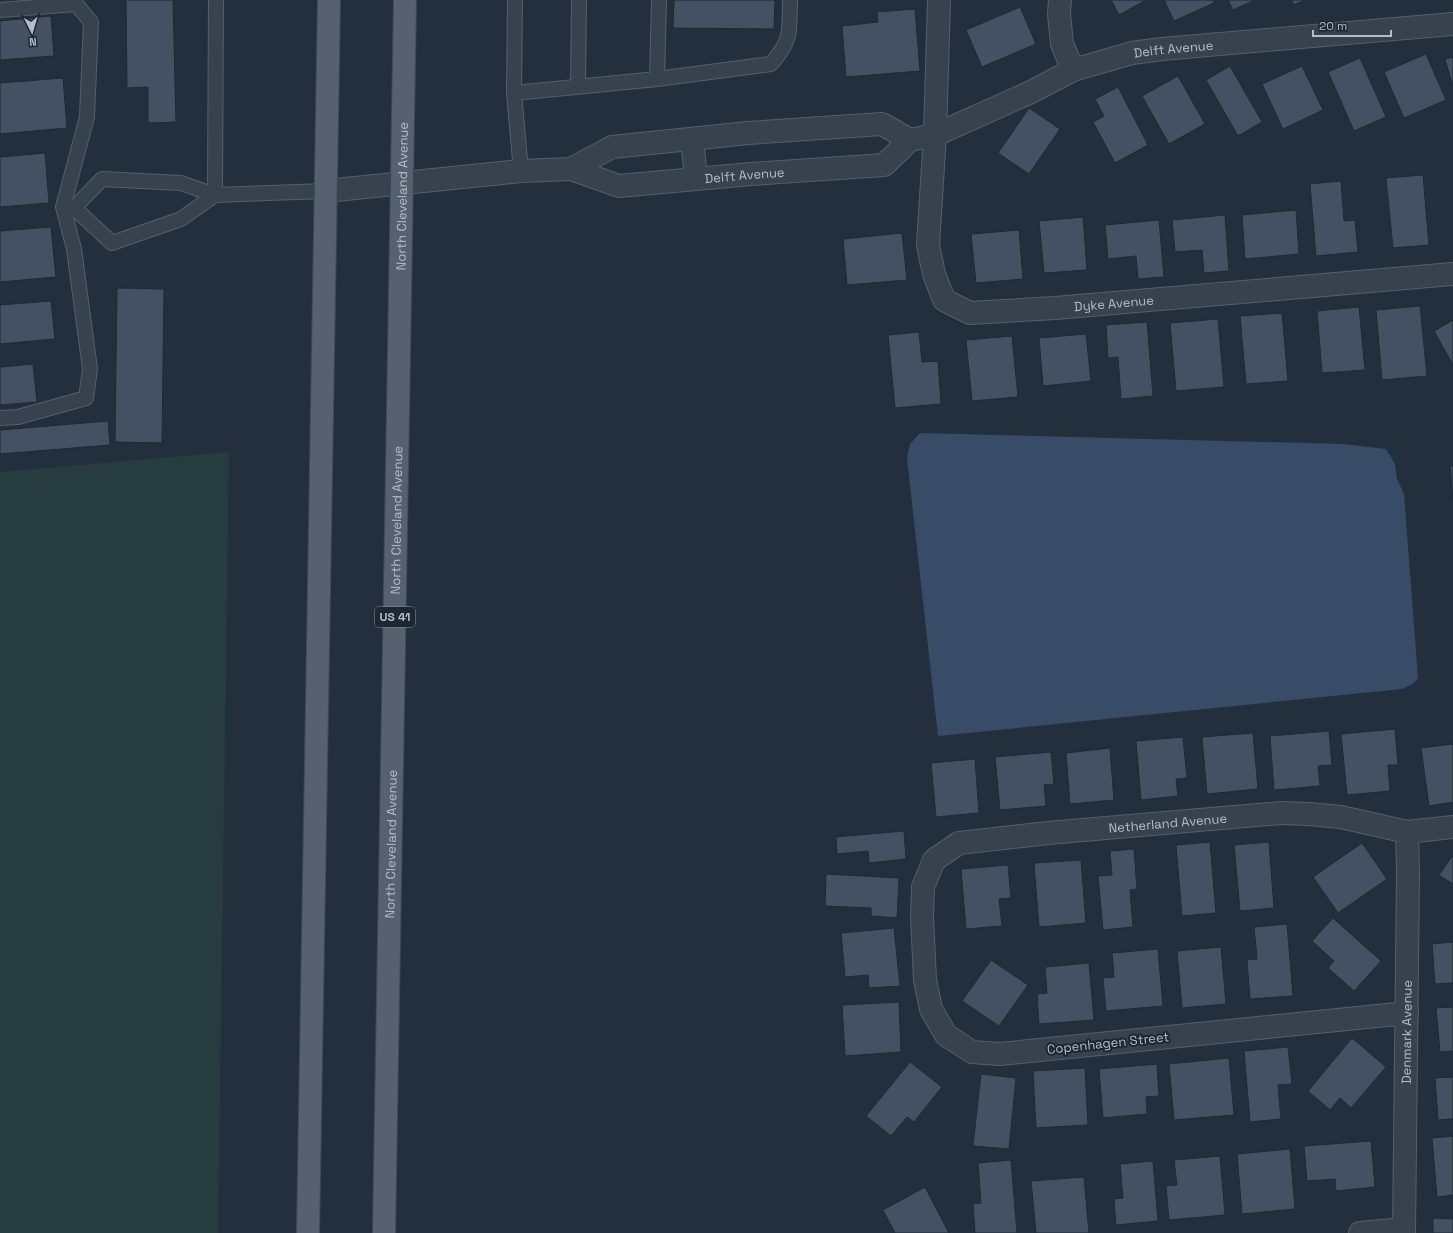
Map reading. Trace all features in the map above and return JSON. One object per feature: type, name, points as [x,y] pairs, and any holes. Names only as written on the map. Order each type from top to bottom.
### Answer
[{"type":"main road","points":[[308,1233],[329,0]]},
{"type":"main road","name":"North Cleveland Avenue","points":[[384,1233],[405,0]]},
{"type":"street","name":"Dyke Avenue","points":[[939,0],[935,136],[928,245],[934,274],[944,300],[970,313],[1056,308],[1453,274]]},
{"type":"street","points":[[1060,0],[1059,14],[1062,44],[1073,70]]},
{"type":"street","name":"Delft Avenue","points":[[326,191],[521,171],[571,170],[619,186],[884,165],[910,140],[935,136],[1031,92],[1073,70],[1132,53],[1162,49],[1453,24]]},
{"type":"street","name":"Delft Avenue","points":[[571,170],[612,147],[748,133],[882,124],[910,140]]},
{"type":"street","points":[[692,139],[696,179]]},
{"type":"street","name":"Netherland Avenue","points":[[922,906],[923,887],[934,860],[959,843],[1048,833],[1281,813],[1341,817],[1407,832],[1453,827]]},
{"type":"street","name":"Denmark Avenue","points":[[1404,1231],[1407,1013],[1407,832]]},
{"type":"street","name":"Copenhagen Street","points":[[922,906],[922,948],[925,980],[932,1009],[946,1035],[972,1052],[1000,1054],[1070,1048],[1407,1013]]},
{"type":"street","points":[[1360,1233],[1404,1231]]},
{"type":"lane","points":[[215,195],[216,0]]},
{"type":"lane","points":[[514,0],[514,93],[521,171]]},
{"type":"lane","points":[[578,86],[580,0]]},
{"type":"lane","points":[[657,78],[659,0]]},
{"type":"lane","points":[[514,93],[771,64],[782,51],[789,36],[790,0]]},
{"type":"lane","points":[[0,10],[76,4],[91,22],[87,117],[68,207],[90,370],[86,398],[18,417],[0,418]]},
{"type":"lane","points":[[68,207],[102,178],[181,183],[215,195],[326,191]]},
{"type":"lane","points":[[68,207],[112,243],[181,219],[215,195]]},
{"type":"green space","points":[[229,452],[218,1233],[0,1233],[0,472]]},
{"type":"water","points":[[920,433],[1343,444],[1386,449],[1395,464],[1397,479],[1404,494],[1418,678],[1414,683],[1402,689],[938,736],[907,458],[910,444]]},
{"type":"building","points":[[126,0],[173,0],[176,122],[148,123],[148,87],[127,88]]},
{"type":"building","points":[[674,0],[775,0],[774,29],[673,28]]},
{"type":"building","points":[[1111,0],[1146,0],[1119,15]]},
{"type":"building","points":[[1164,0],[1213,0],[1214,3],[1174,21]]},
{"type":"building","points":[[1228,0],[1255,0],[1233,10]]},
{"type":"building","points":[[1291,0],[1305,0],[1294,5]]},
{"type":"building","points":[[1020,7],[1036,44],[982,67],[966,30]]},
{"type":"building","points":[[915,9],[920,71],[846,77],[842,26],[878,22],[877,12]]},
{"type":"building","points":[[51,16],[54,56],[0,60],[0,21]]},
{"type":"building","points":[[1426,54],[1446,100],[1404,118],[1384,72]]},
{"type":"building","points":[[1453,57],[1453,87],[1445,59]]},
{"type":"building","points":[[1360,58],[1386,117],[1354,131],[1328,72]]},
{"type":"building","points":[[1230,66],[1262,122],[1238,136],[1206,80]]},
{"type":"building","points":[[1302,66],[1323,110],[1283,129],[1262,84]]},
{"type":"building","points":[[1178,76],[1205,124],[1169,144],[1142,96]]},
{"type":"building","points":[[63,78],[67,128],[0,134],[0,83]]},
{"type":"building","points":[[1118,87],[1148,145],[1115,163],[1093,122],[1104,116],[1095,99]]},
{"type":"building","points":[[1029,108],[1060,129],[1029,174],[998,153]]},
{"type":"building","points":[[45,153],[49,203],[0,207],[0,157]]},
{"type":"building","points":[[1423,175],[1429,245],[1393,248],[1386,178]]},
{"type":"building","points":[[1341,181],[1344,221],[1355,220],[1358,252],[1316,256],[1310,184]]},
{"type":"building","points":[[1296,210],[1299,254],[1245,259],[1242,215]]},
{"type":"building","points":[[1225,215],[1229,271],[1204,273],[1202,250],[1175,252],[1172,220]]},
{"type":"building","points":[[1083,217],[1087,270],[1044,273],[1039,221]]},
{"type":"building","points":[[1159,220],[1164,277],[1138,279],[1136,256],[1108,259],[1105,225]]},
{"type":"building","points":[[51,227],[56,277],[0,282],[0,231]]},
{"type":"building","points":[[1019,230],[1023,279],[976,283],[971,234]]},
{"type":"building","points":[[902,233],[907,280],[847,285],[843,239]]},
{"type":"building","points":[[117,288],[164,289],[162,443],[115,442]]},
{"type":"building","points":[[51,301],[55,339],[0,344],[0,305]]},
{"type":"building","points":[[1420,306],[1427,376],[1382,380],[1376,310]]},
{"type":"building","points":[[1359,307],[1365,370],[1322,373],[1317,311]]},
{"type":"building","points":[[1282,313],[1288,381],[1246,384],[1240,316]]},
{"type":"building","points":[[1218,319],[1224,387],[1176,391],[1170,323]]},
{"type":"building","points":[[1453,320],[1453,365],[1434,331]]},
{"type":"building","points":[[1147,322],[1153,396],[1121,399],[1118,357],[1108,358],[1106,325]]},
{"type":"building","points":[[919,332],[922,362],[938,361],[941,404],[895,408],[888,335]]},
{"type":"building","points":[[1086,334],[1091,381],[1043,386],[1039,338]]},
{"type":"building","points":[[1012,336],[1018,397],[972,401],[966,340]]},
{"type":"building","points":[[33,364],[37,402],[0,405],[0,367]]},
{"type":"building","points":[[108,421],[110,445],[0,454],[0,430]]},
{"type":"building","points":[[1450,466],[1453,466],[1453,499]]},
{"type":"building","points":[[1395,729],[1398,765],[1388,765],[1390,791],[1347,795],[1341,734]]},
{"type":"building","points":[[1329,731],[1332,765],[1318,766],[1320,786],[1274,790],[1270,736]]},
{"type":"building","points":[[1253,733],[1258,789],[1207,794],[1202,737]]},
{"type":"building","points":[[1183,737],[1187,778],[1176,779],[1178,796],[1141,800],[1136,741]]},
{"type":"building","points":[[1453,744],[1453,802],[1429,806],[1421,748]]},
{"type":"building","points":[[1110,748],[1114,800],[1070,804],[1066,753]]},
{"type":"building","points":[[1051,752],[1054,784],[1044,785],[1046,806],[1000,810],[995,757]]},
{"type":"building","points":[[975,759],[979,813],[936,817],[931,763]]},
{"type":"building","points":[[904,831],[906,859],[869,863],[868,851],[837,854],[836,837]]},
{"type":"building","points":[[1210,842],[1216,913],[1182,916],[1176,845]]},
{"type":"building","points":[[1269,842],[1274,908],[1240,911],[1234,845]]},
{"type":"building","points":[[1362,843],[1387,879],[1338,913],[1313,877]]},
{"type":"building","points":[[1134,849],[1137,889],[1130,890],[1133,927],[1103,930],[1098,876],[1112,875],[1110,851]]},
{"type":"building","points":[[1453,855],[1453,884],[1439,875]]},
{"type":"building","points":[[1081,860],[1086,923],[1039,927],[1034,863]]},
{"type":"building","points":[[1008,865],[1011,898],[999,899],[1002,926],[966,929],[961,869]]},
{"type":"building","points":[[826,874],[899,878],[897,918],[871,916],[871,908],[825,906]]},
{"type":"building","points":[[1333,918],[1381,961],[1354,991],[1328,968],[1334,961],[1312,941]]},
{"type":"building","points":[[1287,924],[1293,996],[1250,999],[1247,960],[1257,959],[1254,927]]},
{"type":"building","points":[[894,928],[900,986],[869,988],[868,975],[845,977],[841,933]]},
{"type":"building","points":[[1453,942],[1453,983],[1435,984],[1432,944]]},
{"type":"building","points":[[1221,947],[1226,1004],[1182,1008],[1177,951]]},
{"type":"building","points":[[1158,949],[1163,1006],[1106,1011],[1103,978],[1114,977],[1112,953]]},
{"type":"building","points":[[991,960],[1028,985],[999,1026],[962,1001]]},
{"type":"building","points":[[1089,963],[1094,1020],[1039,1024],[1037,994],[1047,993],[1045,967]]},
{"type":"building","points":[[899,1002],[901,1052],[845,1056],[842,1005]]},
{"type":"building","points":[[1453,1007],[1453,1051],[1440,1052],[1436,1008]]},
{"type":"building","points":[[1352,1038],[1386,1067],[1351,1108],[1340,1098],[1330,1110],[1308,1091]]},
{"type":"building","points":[[1288,1047],[1292,1084],[1278,1085],[1281,1119],[1250,1122],[1244,1051]]},
{"type":"building","points":[[1229,1058],[1234,1115],[1174,1120],[1169,1064]]},
{"type":"building","points":[[910,1062],[942,1087],[914,1122],[907,1117],[891,1136],[866,1116]]},
{"type":"building","points":[[1157,1064],[1159,1096],[1146,1097],[1147,1114],[1103,1118],[1099,1069]]},
{"type":"building","points":[[1085,1068],[1088,1125],[1036,1128],[1033,1071]]},
{"type":"building","points":[[981,1074],[1016,1078],[1009,1149],[973,1146]]},
{"type":"building","points":[[1453,1077],[1453,1119],[1438,1120],[1435,1078]]},
{"type":"building","points":[[1453,1136],[1453,1195],[1437,1197],[1432,1138]]},
{"type":"building","points":[[1371,1141],[1375,1187],[1336,1191],[1335,1179],[1307,1181],[1304,1146]]},
{"type":"building","points":[[1290,1149],[1295,1209],[1242,1214],[1237,1154]]},
{"type":"building","points":[[1220,1156],[1225,1215],[1169,1220],[1166,1186],[1177,1185],[1174,1160]]},
{"type":"building","points":[[1011,1160],[1017,1233],[975,1233],[973,1204],[981,1203],[978,1163]]},
{"type":"building","points":[[1153,1161],[1158,1221],[1116,1225],[1114,1199],[1123,1198],[1120,1164]]},
{"type":"building","points":[[1084,1177],[1089,1233],[1036,1233],[1031,1181]]},
{"type":"building","points":[[925,1187],[949,1233],[895,1233],[883,1210]]},
{"type":"building","points":[[1433,1218],[1453,1219],[1453,1233],[1433,1233]]}]
